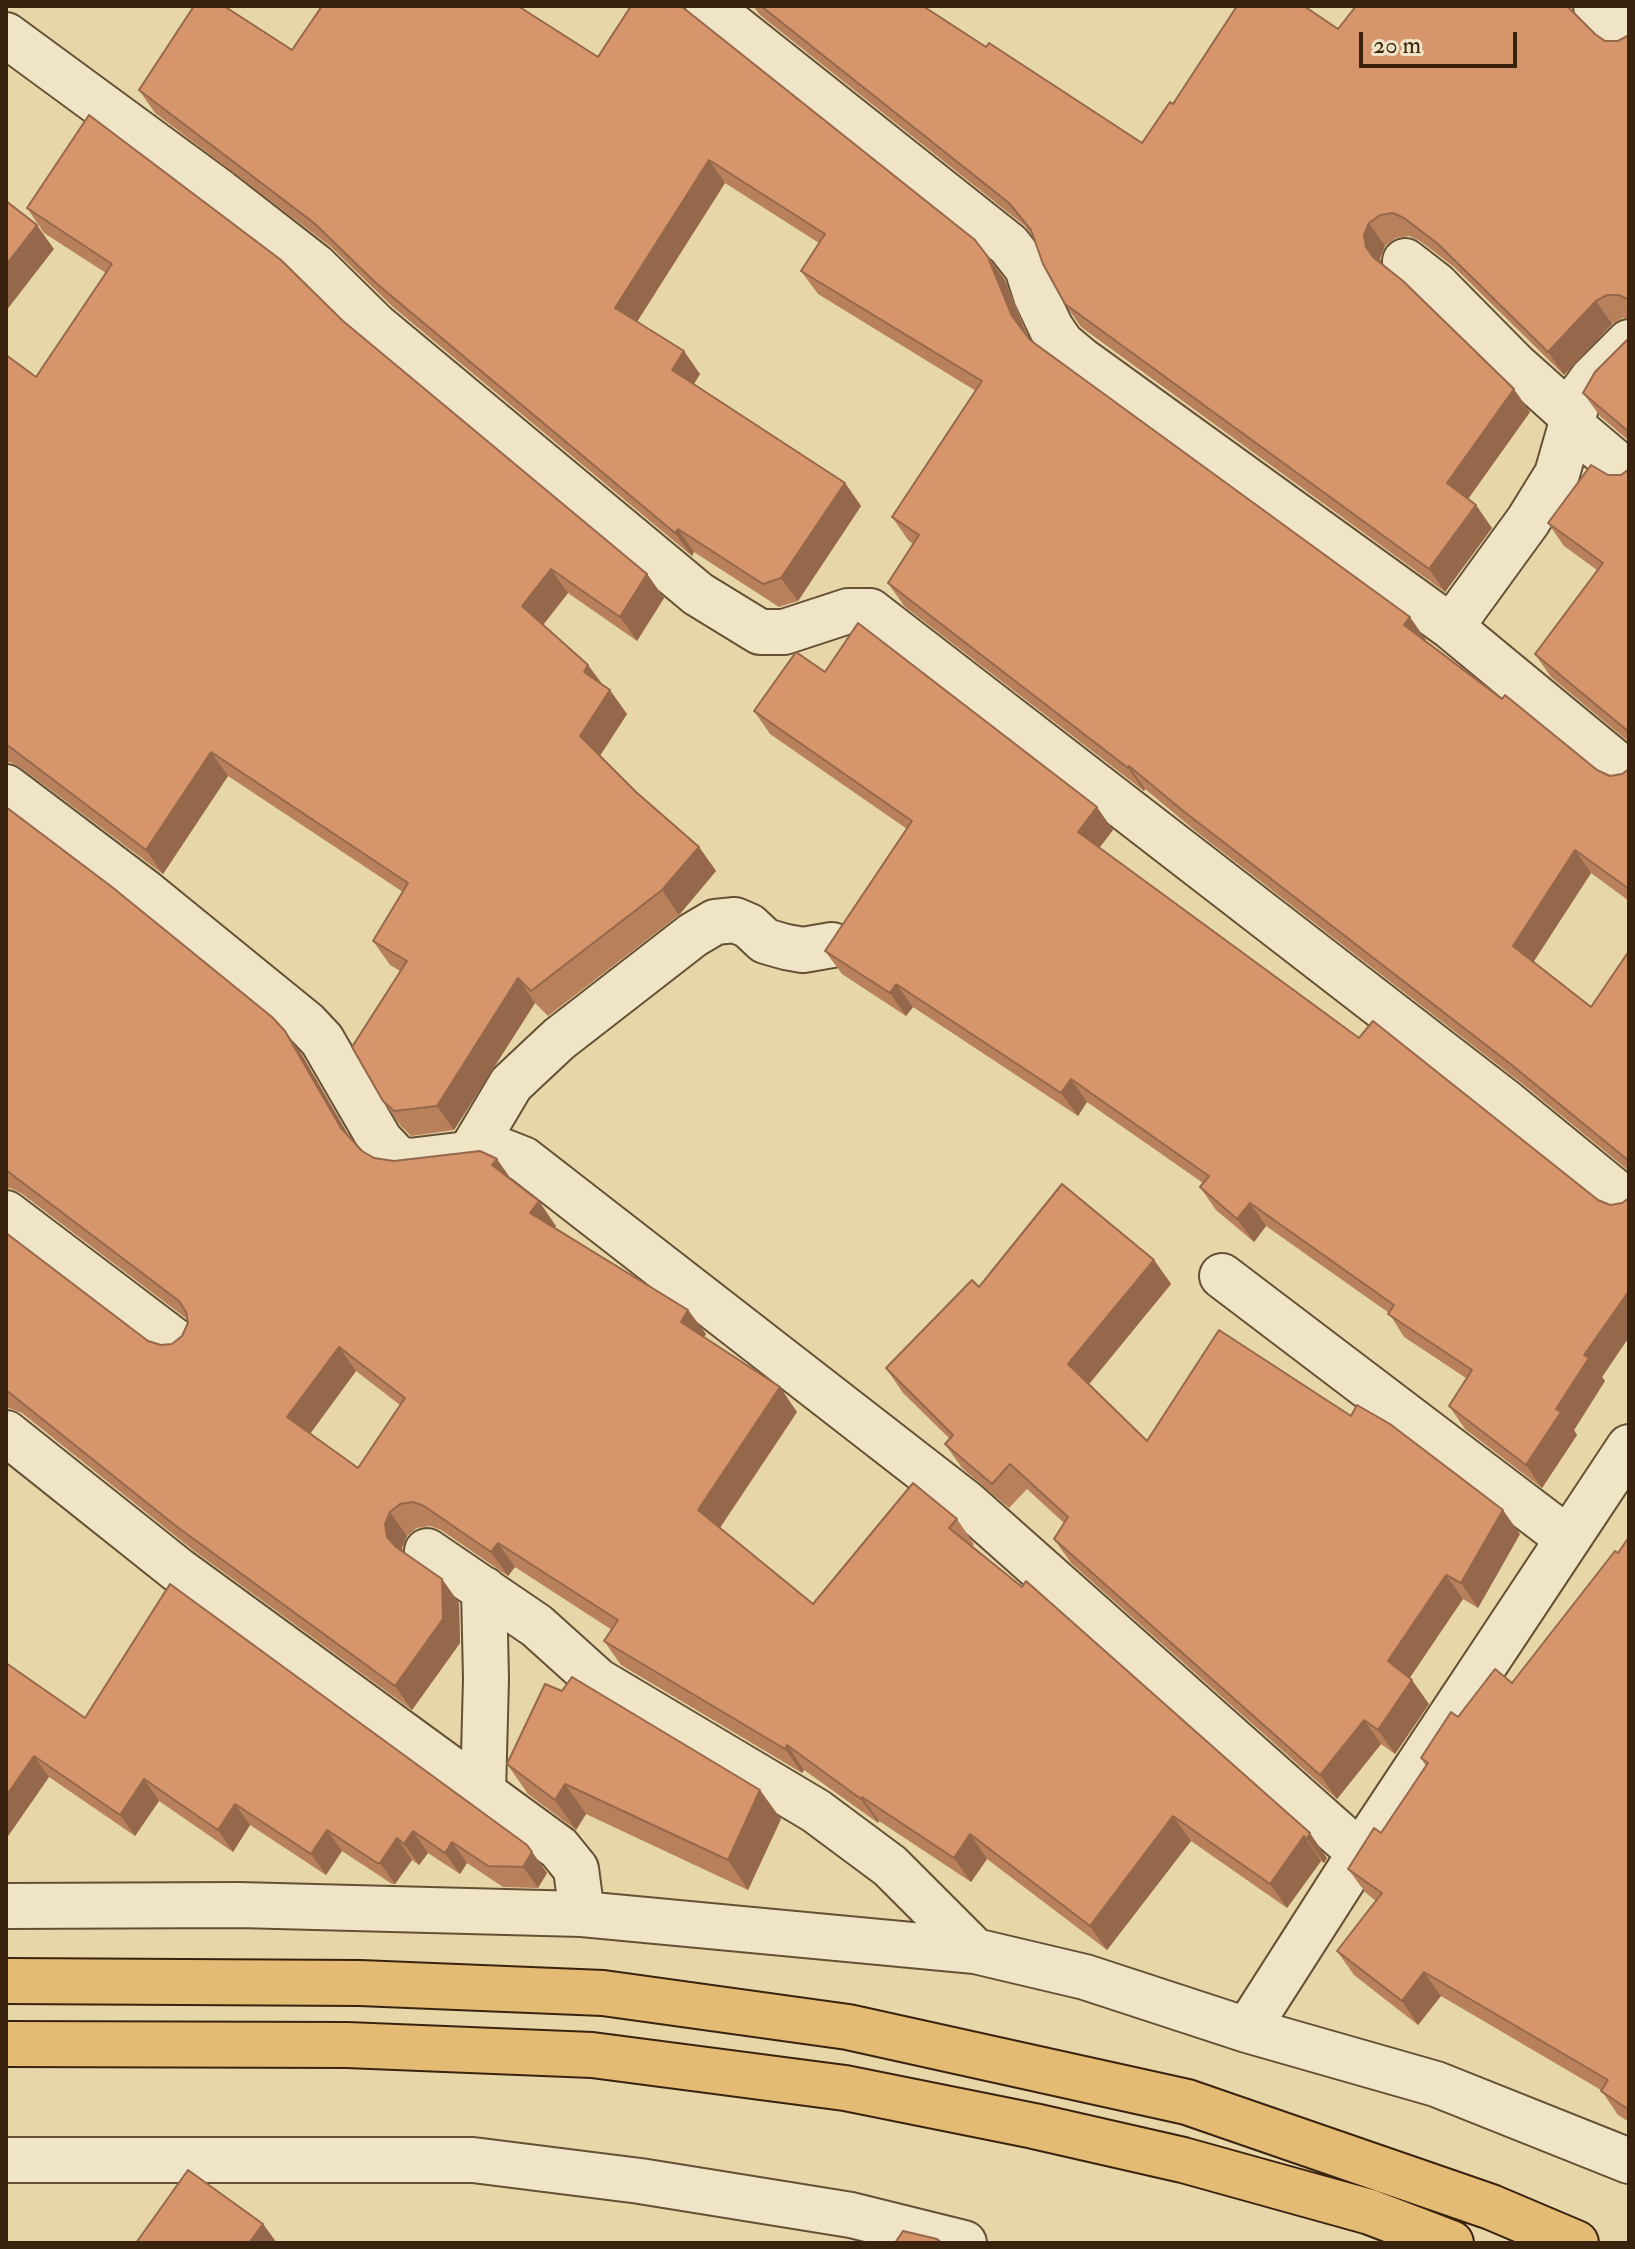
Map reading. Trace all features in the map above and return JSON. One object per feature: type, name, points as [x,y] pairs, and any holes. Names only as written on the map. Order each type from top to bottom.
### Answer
[{"type":"highway","points":[[6,1981],[360,1983],[603,1993],[848,2027],[1187,2102],[1491,2207],[1576,2243]]},
{"type":"highway","points":[[6,2044],[347,2045],[592,2055],[845,2088],[1183,2160],[1370,2212],[1451,2243]]},
{"type":"street","points":[[708,6],[1009,245],[1027,268],[1036,296],[1062,344],[1451,627],[1629,774]]},
{"type":"street","points":[[1596,6],[1629,40]]},
{"type":"street","points":[[6,35],[315,266],[376,326],[698,594],[760,632],[784,632],[848,611],[870,611],[1496,1094],[1629,1203]]},
{"type":"street","points":[[1405,261],[1436,285],[1629,474]]},
{"type":"street","points":[[1451,627],[1528,521],[1557,474],[1579,397],[1592,379],[1629,342]]},
{"type":"street","points":[[6,787],[145,892],[306,1023],[322,1040],[380,1140],[397,1158],[409,1161],[500,1150],[523,1159],[966,1503],[1360,1853]]},
{"type":"street","points":[[470,1153],[511,1084],[520,1075],[559,1039],[693,935],[715,922],[735,920],[749,926],[765,941],[786,947],[803,950],[832,945]]},
{"type":"street","points":[[6,1213],[180,1345]]},
{"type":"street","points":[[1222,1276],[1567,1538]]},
{"type":"street","points":[[6,1433],[178,1570],[559,1848],[576,1869],[582,1914]]},
{"type":"street","points":[[1247,2030],[1360,1853],[1629,1447]]},
{"type":"street","points":[[427,1551],[537,1626],[598,1681],[816,1811],[890,1866],[975,1951]]},
{"type":"street","points":[[483,1793],[486,1679],[484,1589]]},
{"type":"street","points":[[6,1906],[239,1905],[582,1914],[975,1951],[1085,1977],[1247,2030],[1436,2084],[1629,2161]]},
{"type":"street","points":[[6,2160],[473,2160],[640,2181],[851,2215],[964,2243]]},
{"type":"building","points":[[194,6],[224,6],[292,50],[322,6],[518,6],[598,57],[631,6],[681,6],[975,240],[988,257],[1012,316],[1030,340],[1410,617],[1404,625],[1502,699],[1505,695],[1597,770],[1610,776],[1629,769],[1629,889],[1575,850],[1513,946],[1591,1007],[1629,951],[1629,1161],[1508,1062],[1129,766],[888,583],[919,535],[892,517],[982,381],[801,271],[825,234],[709,160],[615,308],[684,351],[672,370],[845,483],[781,578],[763,584],[678,529],[675,533],[377,284],[314,223],[139,90]]},
{"type":"building","points":[[761,6],[923,6],[986,47],[989,43],[1142,143],[1170,102],[1173,104],[1237,6],[1304,6],[1338,29],[1356,6],[1567,6],[1605,41],[1618,41],[1629,35],[1629,300],[1619,295],[1607,295],[1596,301],[1548,352],[1438,244],[1404,218],[1393,213],[1380,215],[1369,223],[1364,235],[1366,247],[1373,257],[1403,281],[1514,389],[1447,483],[1476,505],[1429,569],[1065,304],[1043,264],[1031,230],[1009,203]]},
{"type":"building","points":[[89,115],[281,260],[343,321],[647,574],[620,617],[551,569],[522,606],[588,665],[584,672],[610,690],[580,736],[636,792],[699,847],[662,890],[531,991],[518,978],[437,1106],[394,1111],[383,1101],[352,1047],[407,961],[373,941],[408,883],[211,752],[146,850],[6,744],[6,355],[36,377],[112,264],[27,208]]},
{"type":"building","points":[[6,201],[37,225],[6,265]]},
{"type":"building","points":[[1629,338],[1629,432],[1583,393],[1595,372]]},
{"type":"building","points":[[1591,465],[1608,475],[1621,475],[1629,469],[1629,732],[1535,654],[1603,563],[1548,523]]},
{"type":"building","points":[[858,623],[1097,807],[1078,832],[1359,1038],[1373,1021],[1598,1200],[1610,1205],[1629,1198],[1629,1291],[1584,1355],[1589,1358],[1556,1409],[1561,1412],[1526,1465],[1449,1406],[1472,1370],[1388,1314],[1394,1305],[1250,1203],[1237,1219],[1200,1187],[1209,1176],[1071,1079],[1061,1093],[896,984],[890,993],[825,951],[912,821],[754,711],[796,652],[825,672]]},
{"type":"building","points":[[6,807],[112,887],[272,1017],[285,1031],[341,1128],[362,1151],[374,1158],[394,1161],[480,1151],[497,1159],[492,1165],[539,1201],[530,1213],[688,1310],[681,1322],[780,1387],[698,1510],[813,1604],[913,1483],[957,1519],[949,1528],[1022,1587],[1026,1581],[1310,1833],[1307,1839],[1304,1836],[1270,1884],[1173,1816],[1090,1926],[970,1834],[954,1858],[861,1799],[787,1745],[785,1749],[604,1641],[618,1620],[498,1543],[491,1552],[424,1506],[413,1502],[400,1504],[390,1512],[385,1524],[387,1537],[396,1547],[442,1579],[443,1619],[395,1686],[176,1526],[6,1390],[6,1233],[148,1341],[172,1344],[182,1336],[188,1323],[179,1301],[6,1170]],"holes":[[[339,1347],[405,1398],[358,1468],[287,1417]]]},
{"type":"building","points":[[1062,1184],[1154,1260],[1068,1364],[1147,1441],[1219,1330],[1351,1416],[1357,1405],[1390,1424],[1503,1510],[1461,1583],[1446,1575],[1388,1661],[1412,1680],[1378,1730],[1364,1720],[1320,1775],[1054,1539],[1068,1517],[1010,1464],[992,1484],[945,1444],[953,1435],[886,1368],[972,1280],[979,1287]]},
{"type":"building","points":[[1629,1537],[1629,2110],[1601,2091],[1608,2080],[1424,1972],[1402,2001],[1337,1951],[1382,1893],[1348,1869],[1374,1828],[1381,1833],[1428,1763],[1421,1758],[1451,1712],[1458,1717],[1495,1669],[1512,1683]]},
{"type":"building","points":[[170,1584],[527,1845],[532,1852],[523,1867],[488,1866],[452,1842],[445,1853],[413,1831],[404,1844],[397,1838],[380,1863],[327,1830],[311,1854],[235,1804],[218,1830],[144,1779],[120,1815],[34,1756],[6,1796],[6,1663],[85,1718]]},
{"type":"building","points":[[572,1677],[760,1790],[728,1860],[565,1784],[555,1800],[507,1764],[545,1684],[562,1691]]},
{"type":"building","points":[[188,2170],[263,2224],[249,2243],[136,2243]]},
{"type":"building","points":[[903,2231],[937,2239],[942,2243],[895,2243]]}]
